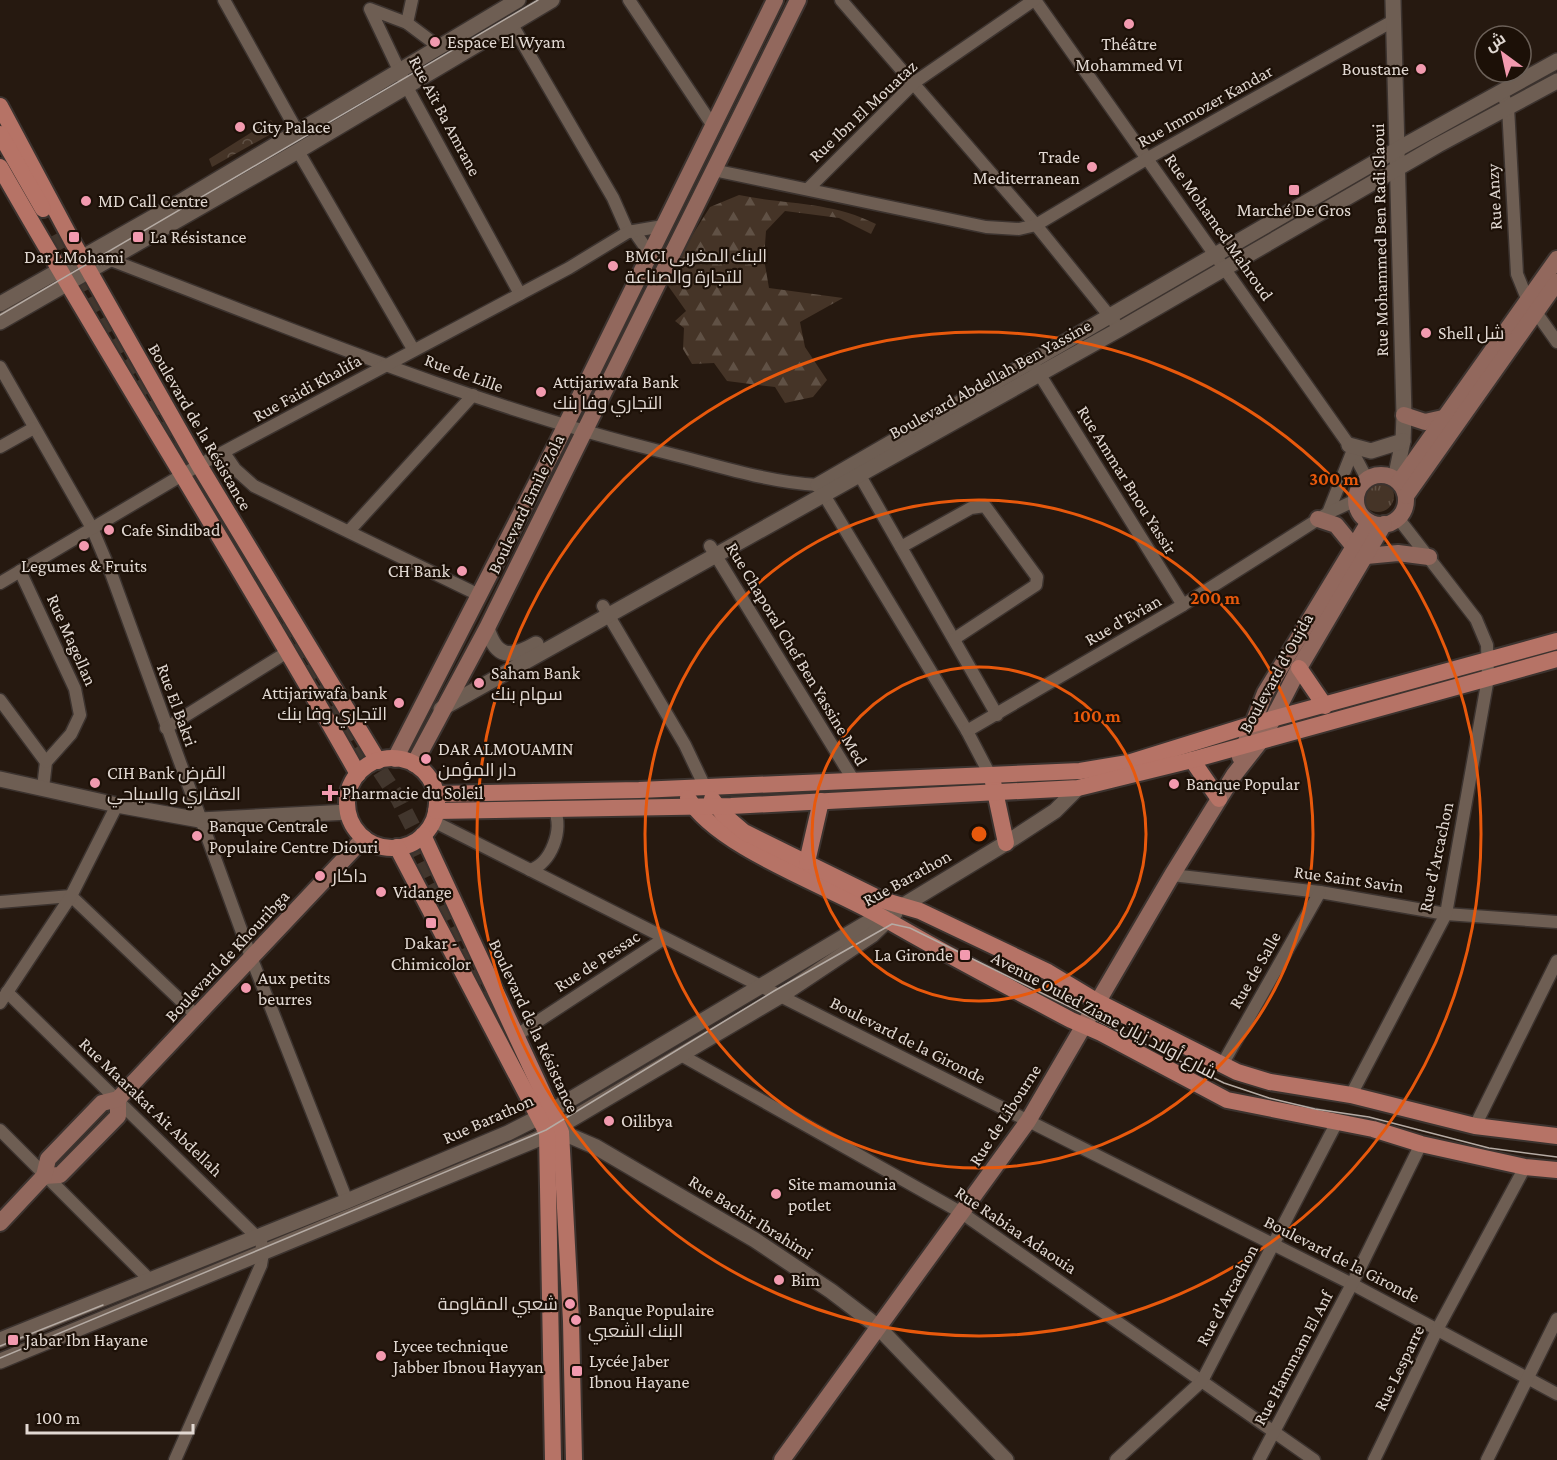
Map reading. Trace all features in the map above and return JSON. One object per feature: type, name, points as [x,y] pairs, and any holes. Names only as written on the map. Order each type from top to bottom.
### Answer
[{"type":"main road","name":"Boulevard Emile Zola","points":[[395,759],[565,426],[776,0]]},
{"type":"main road","name":"Boulevard Emile Zola","points":[[414,764],[441,709],[487,628],[798,0]]},
{"type":"main road","name":"Boulevard de la Résistance","points":[[0,106],[85,264],[199,465],[378,761]]},
{"type":"main road","points":[[0,119],[60,232],[0,134]]},
{"type":"main road","points":[[0,167],[62,277],[289,651],[358,774]]},
{"type":"main road","points":[[1400,486],[1532,306],[1557,259]]},
{"type":"main road","points":[[1532,306],[1557,282]]},
{"type":"main road","points":[[1404,415],[1425,422],[1453,413]]},
{"type":"main road","points":[[1382,475],[1400,486],[1406,504],[1384,521],[1359,511],[1356,500],[1358,490],[1367,479],[1382,475]]},
{"type":"main road","points":[[1323,516],[1336,525],[1360,552],[1429,557]]},
{"type":"main road","name":"Boulevard d'Oujda","points":[[1234,775],[1250,725],[1265,693],[1360,552],[1384,521]]},
{"type":"main road","name":"Boulevard d'Oujda","points":[[1234,775],[1263,738],[1360,552]]},
{"type":"main road","points":[[435,808],[681,787],[1080,771],[1128,763],[1250,725],[1557,641]]},
{"type":"main road","points":[[435,808],[554,809],[692,806],[1078,788],[1192,760],[1263,738],[1557,659]]},
{"type":"main road","points":[[1299,668],[1325,706]]},
{"type":"main road","points":[[395,759],[414,764],[427,775],[435,808],[423,835],[413,843],[397,847],[382,846],[364,838],[354,826],[348,812],[349,790],[358,774],[378,761],[395,759]]},
{"type":"main road","points":[[1192,760],[1219,799]]},
{"type":"main road","points":[[990,775],[996,791],[1006,843]]},
{"type":"main road","name":"Rue de Libourne","points":[[782,1460],[877,1326],[1028,1121],[1172,875],[1234,775]]},
{"type":"main road","name":"Avenue Ouled Ziane شارع أولاد زيان","points":[[704,786],[716,804],[744,831],[882,900],[904,905],[1048,972],[1098,1002],[1222,1065],[1269,1082],[1352,1095],[1475,1126],[1557,1136]]},
{"type":"main road","name":"Avenue Ouled Ziane شارع أولاد زيان","points":[[681,787],[692,806],[708,824],[733,840],[1227,1100],[1373,1129],[1421,1144],[1525,1167],[1557,1170]]},
{"type":"main road","points":[[807,862],[821,801]]},
{"type":"main road","name":"Boulevard de la Résistance","points":[[423,835],[517,1035],[546,1114]]},
{"type":"main road","name":"Boulevard de Khouribga","points":[[0,1223],[44,1176],[60,1175],[118,1116],[118,1099],[198,1017],[251,957],[364,838]]},
{"type":"main road","name":"Boulevard de la Résistance","points":[[397,847],[556,1131],[571,1310],[574,1460]]},
{"type":"main road","name":"Boulevard de la Résistance","points":[[553,1460],[556,1131]]},
{"type":"main road","points":[[558,1460],[557,1192],[566,1460]]},
{"type":"street","points":[[224,0],[297,132]]},
{"type":"street","points":[[407,23],[412,0]]},
{"type":"street","points":[[0,304],[62,277],[85,264],[297,132],[518,0]]},
{"type":"street","points":[[85,264],[108,259],[298,151],[552,0]]},
{"type":"street","points":[[628,0],[713,126]]},
{"type":"street","points":[[841,0],[915,82],[1120,329]]},
{"type":"street","name":"Rue Ibn El Mouataz","points":[[808,189],[915,82],[1035,0]]},
{"type":"street","name":"Rue Mohamed Mahroud","points":[[1035,0],[1227,269],[1351,448],[1367,479]]},
{"type":"street","name":"Rue Mohammed Ben Radi Slaoui","points":[[1393,0],[1404,415],[1400,486]]},
{"type":"street","name":"Rue Aït Ba Amrane","points":[[368,4],[407,23],[439,47]]},
{"type":"street","name":"Rue Aït Ba Amrane","points":[[368,4],[407,87],[520,294]]},
{"type":"street","name":"Rue Immozer Kandar","points":[[1036,225],[1148,158],[1393,21]]},
{"type":"street","points":[[511,23],[631,231],[650,254]]},
{"type":"street","name":"Boulevard Abdellah Ben Yassine","points":[[441,709],[606,610],[820,489],[1032,360],[1398,149],[1557,61]]},
{"type":"street","name":"Boulevard Abdellah Ben Yassine","points":[[820,489],[859,474],[1040,374],[1227,269],[1398,168],[1557,81]]},
{"type":"street","name":"Rue Anzy","points":[[1501,91],[1508,107],[1515,265],[1532,306],[1557,342]]},
{"type":"street","points":[[298,151],[412,349]]},
{"type":"street","points":[[713,170],[986,227],[1019,229],[1036,225]]},
{"type":"street","points":[[1346,179],[1354,194]]},
{"type":"street","name":"Rue Faidi Khalifa","points":[[0,583],[199,465],[412,349],[520,294],[631,231],[663,226]]},
{"type":"street","name":"Rue de Lille","points":[[108,259],[473,395],[583,432],[820,489]]},
{"type":"street","points":[[0,322],[62,277]]},
{"type":"street","name":"Rue Ammar Bnou Yassir","points":[[1032,360],[1183,605]]},
{"type":"street","name":"Rue El Bakri","points":[[0,367],[92,528],[128,617],[166,728],[251,957],[347,1201]]},
{"type":"street","points":[[349,531],[473,395]]},
{"type":"street","points":[[0,447],[34,428]]},
{"type":"street","points":[[1323,516],[1351,448],[1371,451],[1403,441]]},
{"type":"street","points":[[224,453],[235,469],[254,486],[479,595]]},
{"type":"street","points":[[859,474],[997,715]]},
{"type":"street","points":[[820,489],[967,731],[990,775]]},
{"type":"street","name":"Rue d'Evian","points":[[967,731],[1183,605],[1323,516],[1356,500]]},
{"type":"street","points":[[901,547],[971,508],[985,506],[1037,577],[1036,585],[1024,595],[954,639]]},
{"type":"street","points":[[1384,521],[1429,557],[1476,620],[1485,638],[1489,660]]},
{"type":"street","name":"Rue Chaporal Chef Ben Yassine Med","points":[[712,550],[854,781]]},
{"type":"street","name":"Rue Magellan","points":[[20,571],[75,688],[80,708],[80,716],[71,734],[46,762]]},
{"type":"street","points":[[606,610],[685,745],[704,786]]},
{"type":"street","name":"Boulevard Abdellah Ben Yassine","points":[[487,628],[491,641],[498,650],[515,653],[524,651],[606,610]]},
{"type":"street","points":[[166,728],[289,651]]},
{"type":"street","name":"Rue d'Arcachon","points":[[1352,1095],[1446,914],[1488,678],[1489,660]]},
{"type":"street","points":[[0,700],[46,762],[43,788]]},
{"type":"street","points":[[0,779],[117,805],[200,820],[348,812]]},
{"type":"street","name":"Rue Barathon","points":[[0,1340],[347,1201],[508,1133],[546,1114],[764,985],[883,918],[1006,843],[1055,811],[1078,788]]},
{"type":"street","points":[[3,997],[71,896],[117,805]]},
{"type":"street","name":"Boulevard de la Gironde","points":[[435,808],[530,870],[764,985],[1352,1284],[1438,1328],[1557,1394]]},
{"type":"street","points":[[530,870],[542,865],[548,856],[558,824],[554,809]]},
{"type":"street","name":"Rue Saint Savin","points":[[1172,875],[1320,892],[1446,914],[1557,922]]},
{"type":"street","name":"Rue de Salle","points":[[1222,1065],[1320,892]]},
{"type":"street","points":[[0,902],[71,896],[198,1017]]},
{"type":"street","points":[[0,1361],[556,1131],[782,995],[872,935],[883,918]]},
{"type":"street","name":"Rue de Pessac","points":[[517,1035],[665,938]]},
{"type":"street","points":[[1475,1126],[1557,961]]},
{"type":"street","name":"Rue Maarakat Ait Abdellah","points":[[3,997],[118,1099],[257,1236],[261,1241],[263,1253]]},
{"type":"street","name":"Rue Rabiaa Adaouia","points":[[681,1054],[962,1213],[1314,1460]]},
{"type":"street","name":"Rue d'Arcachon","points":[[1116,1460],[1202,1381],[1337,1122]]},
{"type":"street","points":[[0,1130],[150,1280]]},
{"type":"street","name":"Rue Bachir Ibrahimi","points":[[556,1131],[596,1147],[754,1240],[831,1291],[877,1326],[1006,1460]]},
{"type":"street","name":"Rue Hammam El Anf","points":[[1259,1460],[1352,1284],[1421,1144]]},
{"type":"street","name":"Rue Lesparre","points":[[1374,1460],[1438,1328],[1525,1167]]},
{"type":"street","points":[[175,1460],[261,1265],[263,1253]]},
{"type":"street","points":[[1487,1460],[1557,1319]]},
{"type":"green space","points":[[271,120],[278,130],[212,167],[209,159]]},
{"type":"green space","points":[[739,195],[826,207],[876,224],[871,234],[839,218],[785,211],[766,231],[764,259],[769,288],[843,298],[800,322],[805,347],[827,380],[813,397],[785,403],[775,387],[727,381],[714,363],[692,364],[683,349],[684,328],[675,321],[686,311],[664,280],[710,207]]},
{"type":"green space","points":[[1378,480],[1390,484],[1394,496],[1390,508],[1378,512],[1366,508],[1362,496],[1366,484]]},
{"type":"tunnel","points":[[56,234],[102,320],[186,466]]},
{"type":"tunnel","points":[[244,563],[369,766]]},
{"type":"tunnel","points":[[367,751],[398,798],[425,851]]},
{"type":"tunnel","points":[[410,841],[503,1034]]},
{"type":"tram line","points":[[0,315],[538,0]]},
{"type":"tram line","points":[[0,1358],[546,1130],[774,991],[892,924],[910,928],[1224,1083],[1269,1098],[1315,1109],[1369,1117],[1489,1148],[1557,1157]]},
{"type":"tram line","points":[[0,1346],[103,1305]]},
{"type":"place","name":"Théâtre Mohammed VI","points":[[1129,24]]},
{"type":"place","name":"Espace El Wyam","points":[[435,42]]},
{"type":"place","name":"Boustane","points":[[1421,69]]},
{"type":"place","name":"City Palace","points":[[240,127]]},
{"type":"place","name":"Trade Mediterranean","points":[[1092,167]]},
{"type":"place","name":"Marché De Gros","points":[[1294,190]]},
{"type":"place","name":"MD Call Centre","points":[[86,201]]},
{"type":"place","name":"Dar LMohami","points":[[74,237]]},
{"type":"place","name":"La Résistance","points":[[138,237]]},
{"type":"place","name":"BMCI البنك المغربي للتجارة والصناعة","points":[[613,266]]},
{"type":"place","name":"Shell شل","points":[[1426,333]]},
{"type":"place","name":"Attijariwafa Bank التجاري وفا بنك","points":[[541,392]]},
{"type":"place","name":"Cafe Sindibad","points":[[109,530]]},
{"type":"place","name":"Legumes & Fruits","points":[[84,546]]},
{"type":"place","name":"CH Bank","points":[[462,571]]},
{"type":"place","name":"Saham Bank سهام بنك","points":[[479,683]]},
{"type":"place","name":"Attijariwafa bank التجاري وفا بنك","points":[[399,703]]},
{"type":"place","name":"DAR ALMOUAMIN دار المؤمن","points":[[426,759]]},
{"type":"place","name":"CIH Bank القرض العقاري والسياحي","points":[[95,783]]},
{"type":"place","name":"Banque Popular","points":[[1174,784]]},
{"type":"place","name":"Pharmacie du Soleil","points":[[330,793]]},
{"type":"place","name":"Banque Centrale Populaire Centre Diouri","points":[[197,836]]},
{"type":"place","name":"داكار","points":[[320,876]]},
{"type":"place","name":"Vidange","points":[[381,892]]},
{"type":"place","name":"Dakar - Chimicolor","points":[[431,923]]},
{"type":"place","name":"La Gironde","points":[[965,955]]},
{"type":"place","name":"Aux petits beurres","points":[[246,988]]},
{"type":"place","name":"Oilibya","points":[[609,1121]]},
{"type":"place","name":"Site mamounia potlet","points":[[776,1194]]},
{"type":"place","name":"Bim","points":[[779,1280]]},
{"type":"place","name":"شعبي المقاومة","points":[[570,1304]]},
{"type":"place","name":"Banque Populaire البنك الشعبي","points":[[576,1320]]},
{"type":"place","name":"Jabar Ibn Hayane","points":[[13,1340]]},
{"type":"place","name":"Lycee technique Jabber Ibnou Hayyan","points":[[381,1356]]},
{"type":"place","name":"Lycée Jaber Ibnou Hayane","points":[[577,1371]]}]
